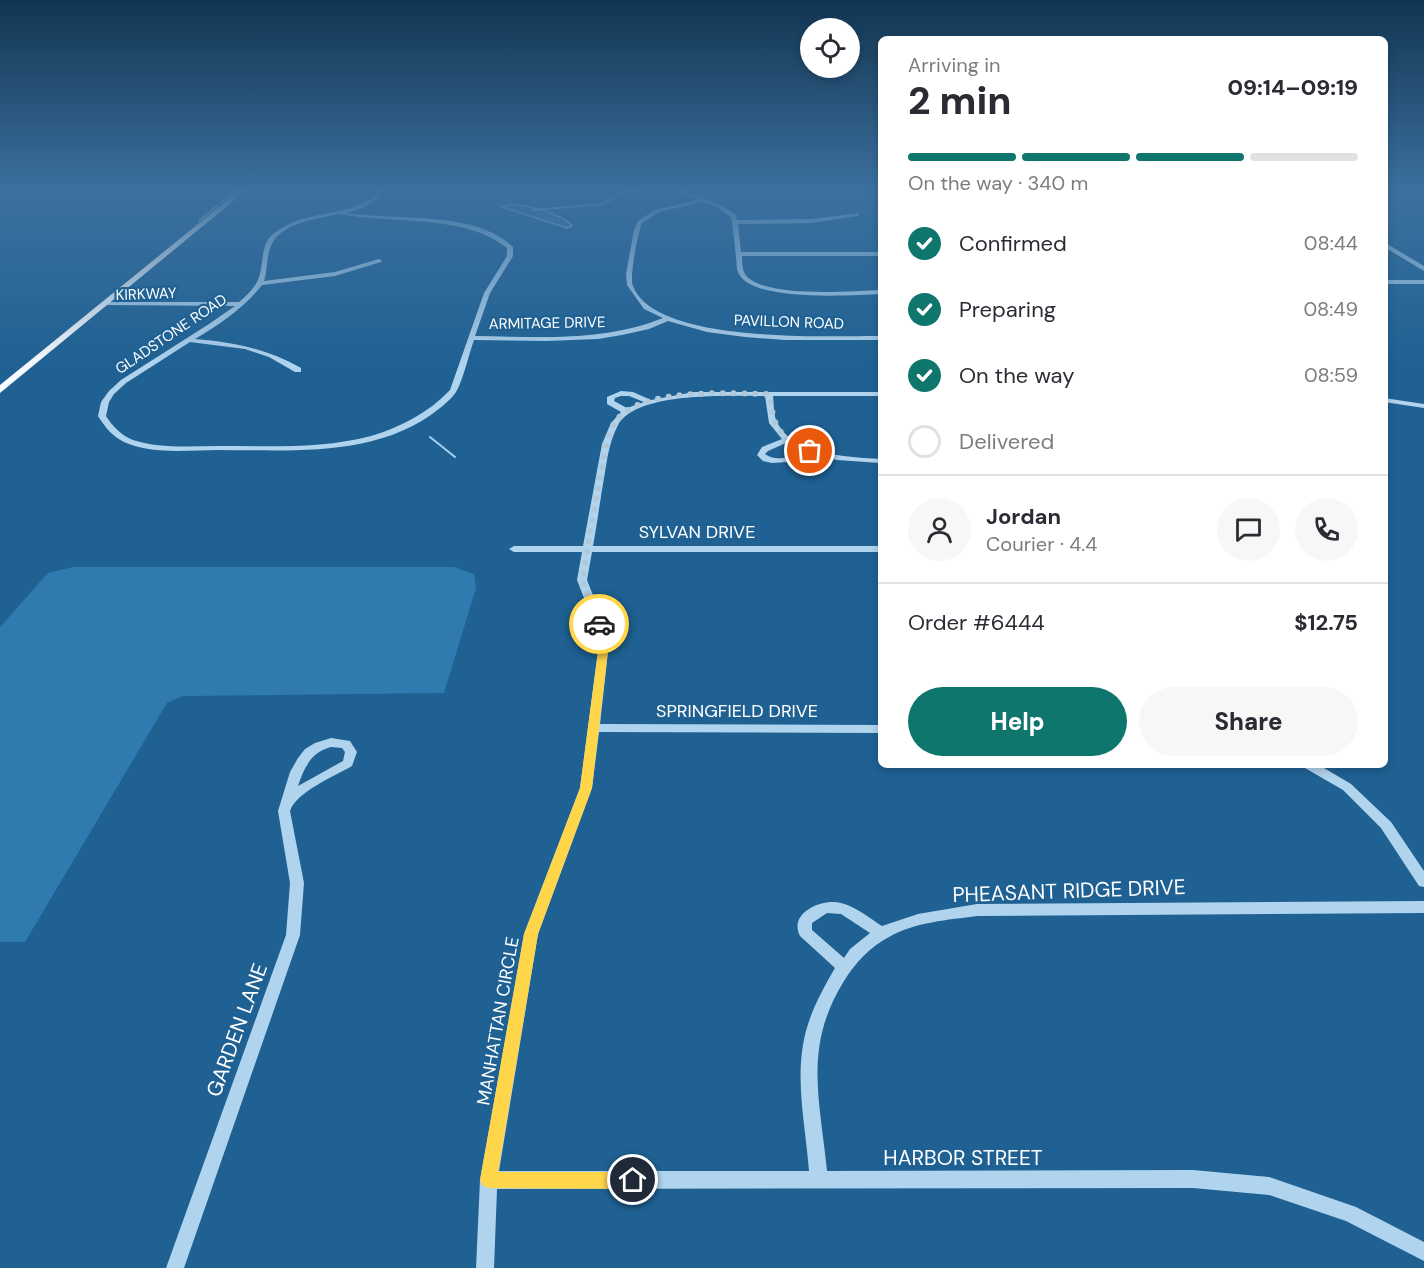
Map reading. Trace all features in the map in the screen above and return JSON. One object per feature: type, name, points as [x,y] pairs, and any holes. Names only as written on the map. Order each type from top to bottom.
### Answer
[{"type":"main road","points":[[0,390],[173,248]]},
{"type":"street","name":"GLADSTONE ROAD","points":[[268,248],[267,263],[260,283],[240,304],[223,318],[119,385],[105,402],[102,416],[112,431],[131,442],[159,448],[299,448],[337,445],[373,437],[404,426],[432,412]]},
{"type":"street","points":[[472,338],[487,293],[510,256],[510,248]]},
{"type":"street","name":"PAVILLON ROAD","points":[[635,248],[629,286],[642,303],[670,318],[710,330],[749,336],[878,338]]},
{"type":"street","points":[[738,248],[742,275],[756,285],[792,292],[878,292]]},
{"type":"street","points":[[1391,248],[1424,269]]},
{"type":"street","points":[[739,254],[878,254]]},
{"type":"street","points":[[260,283],[306,280],[339,274],[379,261]]},
{"type":"street","points":[[1388,282],[1424,282]]},
{"type":"street","name":"KIRKWAY","points":[[102,306],[240,304]]},
{"type":"street","name":"ARMITAGE DRIVE","points":[[432,412],[453,391],[472,338],[608,336],[649,327],[670,318]]},
{"type":"street","points":[[189,340],[255,349],[276,356],[298,370]]},
{"type":"street","points":[[649,402],[630,393],[617,394],[611,397],[610,402],[626,411],[649,402],[694,394],[878,394]]},
{"type":"street","points":[[769,394],[774,424],[788,440],[810,451],[855,460],[878,461]]},
{"type":"street","points":[[1388,401],[1424,406]]},
{"type":"street","points":[[1405,403],[1424,412]]},
{"type":"street","name":"MANHATTAN CIRCLE","points":[[486,1268],[489,1180],[531,934],[586,788],[603,651],[600,626],[582,580],[606,444],[615,423],[626,411]]},
{"type":"street","points":[[788,440],[765,449],[761,455],[766,460],[776,462],[810,451]]},
{"type":"street","name":"SYLVAN DRIVE","points":[[514,549],[878,549]]},
{"type":"street","name":"SPRINGFIELD DRIVE","points":[[594,728],[878,729]]},
{"type":"street","name":"GARDEN LANE","points":[[175,1268],[293,936],[297,883],[284,811],[288,800],[303,759],[314,746],[333,741],[346,744],[351,752],[348,763],[308,785],[288,800]]},
{"type":"street","points":[[1314,768],[1347,787],[1386,825],[1424,882]]},
{"type":"street","points":[[845,968],[805,932],[805,921],[817,910],[828,905],[841,907],[881,933]]},
{"type":"street","name":"PHEASANT RIDGE DRIVE","points":[[819,1180],[808,1060],[818,1011],[845,968],[881,933],[918,918],[977,909],[1424,907]]},
{"type":"street","name":"HARBOR STREET","points":[[489,1180],[1193,1179],[1269,1186],[1350,1213],[1424,1252]]},
{"type":"shaded area","points":[[73,567],[454,567],[474,574],[476,588],[444,693],[183,696],[167,703],[25,942],[0,942],[0,627],[48,573]]},
{"type":"waterway","points":[[430,437],[455,457]]},
{"type":"way so far","points":[[599,624],[582,580],[606,444],[615,423],[626,411],[661,399],[694,394],[769,394],[774,424],[788,440],[810,451]]},
{"type":"route","points":[[599,624],[603,651],[586,788],[531,934],[489,1180],[633,1180]]}]
